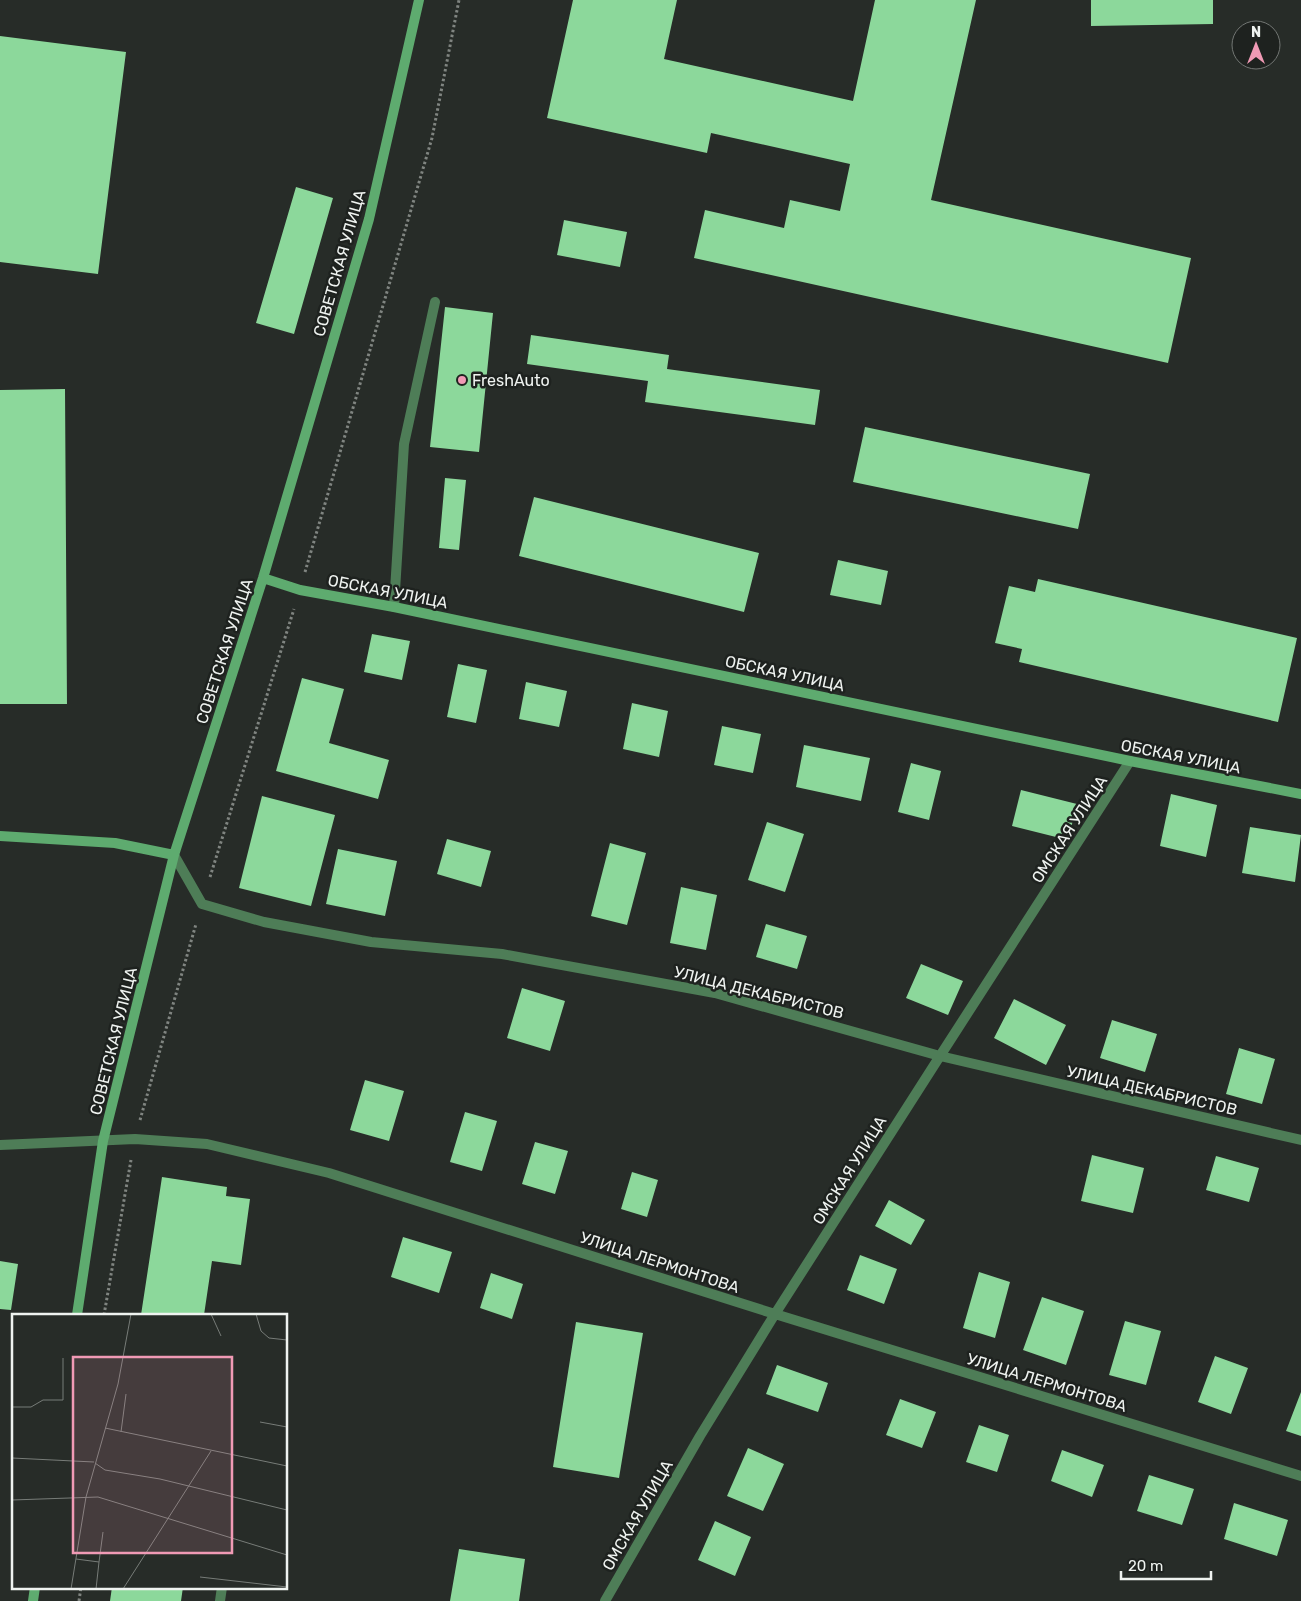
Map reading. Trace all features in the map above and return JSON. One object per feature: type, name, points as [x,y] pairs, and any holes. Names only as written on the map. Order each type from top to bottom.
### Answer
[{"type":"main road","name":"СОВЕТСКАЯ УЛИЦА","points":[[77,1314],[104,1141],[174,855],[263,578],[369,219],[419,0]]},
{"type":"main road","name":"ОБСКАЯ УЛИЦА","points":[[263,578],[300,590],[394,607],[1130,761],[1301,794]]},
{"type":"main road","points":[[0,836],[115,843],[174,855]]},
{"type":"main road","points":[[33,1601],[35,1588]]},
{"type":"street","points":[[394,607],[404,444],[435,302]]},
{"type":"street","name":"ОМСКАЯ УЛИЦА","points":[[605,1601],[700,1436],[775,1314],[1130,761]]},
{"type":"street","points":[[174,855],[202,904]]},
{"type":"street","name":"УЛИЦА ДЕКАБРИСТОВ","points":[[202,904],[264,922],[370,942],[502,954],[715,993],[940,1056],[1301,1140]]},
{"type":"street","name":"УЛИЦА ЛЕРМОНТОВА","points":[[0,1145],[134,1139],[207,1144],[329,1173],[775,1314],[1301,1476]]},
{"type":"street","points":[[220,1601],[222,1588]]},
{"type":"path","points":[[104,1314],[134,1139],[202,904],[300,590],[432,138],[459,0]]},
{"type":"path","points":[[79,1601],[81,1588]]},
{"type":"building","points":[[573,0],[677,0],[664,59],[853,101],[875,0],[976,0],[931,200],[1191,258],[1168,363],[694,258],[705,210],[784,228],[790,200],[840,211],[850,164],[711,133],[707,153],[547,118]]},
{"type":"building","points":[[1091,0],[1213,0],[1213,24],[1091,26]]},
{"type":"building","points":[[0,36],[126,52],[98,274],[0,262]]},
{"type":"building","points":[[296,187],[333,198],[294,334],[256,323]]},
{"type":"building","points":[[564,220],[627,232],[620,267],[557,255]]},
{"type":"building","name":"FreshAuto","points":[[445,307],[493,313],[479,452],[430,447]]},
{"type":"building","points":[[531,335],[669,355],[667,369],[820,390],[815,425],[645,402],[648,381],[527,364]]},
{"type":"building","points":[[65,389],[67,704],[0,704],[0,390]]},
{"type":"building","points":[[865,427],[1090,474],[1078,529],[853,482]]},
{"type":"building","points":[[445,478],[466,480],[459,550],[439,548]]},
{"type":"building","points":[[534,497],[759,553],[744,612],[519,556]]},
{"type":"building","points":[[838,560],[888,571],[881,605],[830,595]]},
{"type":"building","points":[[1038,579],[1297,638],[1278,722],[1019,662],[1022,649],[995,643],[1009,586],[1035,592]]},
{"type":"building","points":[[372,634],[410,641],[402,680],[364,672]]},
{"type":"building","points":[[458,664],[487,670],[476,723],[447,717]]},
{"type":"building","points":[[302,678],[344,689],[329,743],[389,760],[378,799],[276,771]]},
{"type":"building","points":[[526,682],[567,691],[559,727],[519,719]]},
{"type":"building","points":[[632,703],[668,711],[659,757],[623,749]]},
{"type":"building","points":[[722,726],[761,734],[753,773],[714,765]]},
{"type":"building","points":[[804,745],[870,758],[861,801],[796,787]]},
{"type":"building","points":[[911,763],[941,771],[929,820],[898,812]]},
{"type":"building","points":[[1021,790],[1077,804],[1068,840],[1012,826]]},
{"type":"building","points":[[1171,794],[1217,805],[1206,857],[1160,846]]},
{"type":"building","points":[[262,796],[335,815],[311,906],[239,888]]},
{"type":"building","points":[[767,822],[804,834],[785,892],[748,880]]},
{"type":"building","points":[[1250,827],[1301,835],[1295,882],[1242,873]]},
{"type":"building","points":[[447,839],[491,851],[481,887],[437,874]]},
{"type":"building","points":[[610,843],[646,853],[627,925],[591,916]]},
{"type":"building","points":[[338,849],[397,861],[385,916],[326,904]]},
{"type":"building","points":[[681,887],[717,895],[706,950],[670,943]]},
{"type":"building","points":[[766,924],[807,936],[797,969],[756,957]]},
{"type":"building","points":[[921,964],[963,981],[948,1015],[906,998]]},
{"type":"building","points":[[522,988],[565,1001],[550,1051],[507,1038]]},
{"type":"building","points":[[1014,999],[1066,1025],[1046,1065],[994,1038]]},
{"type":"building","points":[[1112,1020],[1157,1034],[1145,1072],[1100,1058]]},
{"type":"building","points":[[1239,1048],[1275,1059],[1262,1104],[1226,1094]]},
{"type":"building","points":[[365,1080],[404,1091],[389,1141],[350,1130]]},
{"type":"building","points":[[465,1112],[497,1121],[482,1171],[450,1162]]},
{"type":"building","points":[[535,1142],[568,1151],[555,1194],[522,1184]]},
{"type":"building","points":[[1092,1155],[1144,1168],[1133,1213],[1081,1201]]},
{"type":"building","points":[[1216,1156],[1259,1168],[1249,1202],[1206,1190]]},
{"type":"building","points":[[632,1172],[658,1180],[647,1217],[621,1209]]},
{"type":"building","points":[[162,1177],[227,1187],[226,1196],[250,1199],[241,1265],[212,1261],[204,1314],[141,1314]]},
{"type":"building","points":[[889,1200],[925,1220],[911,1245],[875,1226]]},
{"type":"building","points":[[403,1237],[452,1252],[439,1293],[391,1277]]},
{"type":"building","points":[[860,1255],[897,1269],[884,1304],[847,1290]]},
{"type":"building","points":[[0,1261],[18,1264],[11,1310],[0,1309]]},
{"type":"building","points":[[979,1272],[1010,1282],[995,1338],[963,1328]]},
{"type":"building","points":[[491,1273],[523,1284],[512,1319],[480,1308]]},
{"type":"building","points":[[1042,1297],[1084,1311],[1066,1365],[1023,1350]]},
{"type":"building","points":[[1125,1321],[1161,1331],[1146,1385],[1109,1375]]},
{"type":"building","points":[[576,1322],[643,1333],[619,1478],[553,1467]]},
{"type":"building","points":[[1215,1356],[1248,1368],[1231,1414],[1198,1402]]},
{"type":"building","points":[[777,1365],[828,1383],[818,1412],[766,1394]]},
{"type":"building","points":[[1301,1392],[1301,1436],[1286,1431]]},
{"type":"building","points":[[900,1399],[936,1412],[922,1448],[886,1435]]},
{"type":"building","points":[[979,1425],[1009,1435],[997,1472],[966,1462]]},
{"type":"building","points":[[748,1448],[784,1464],[763,1511],[727,1496]]},
{"type":"building","points":[[1062,1450],[1104,1465],[1092,1497],[1051,1481]]},
{"type":"building","points":[[1149,1475],[1194,1489],[1182,1525],[1137,1511]]},
{"type":"building","points":[[1234,1503],[1288,1520],[1277,1556],[1224,1539]]},
{"type":"building","points":[[715,1521],[751,1537],[735,1576],[698,1560]]},
{"type":"building","points":[[459,1549],[525,1559],[519,1601],[450,1601]]},
{"type":"building","points":[[112,1588],[183,1588],[181,1601],[110,1601]]},
{"type":"place","name":"FreshAuto","points":[[462,380]]}]
